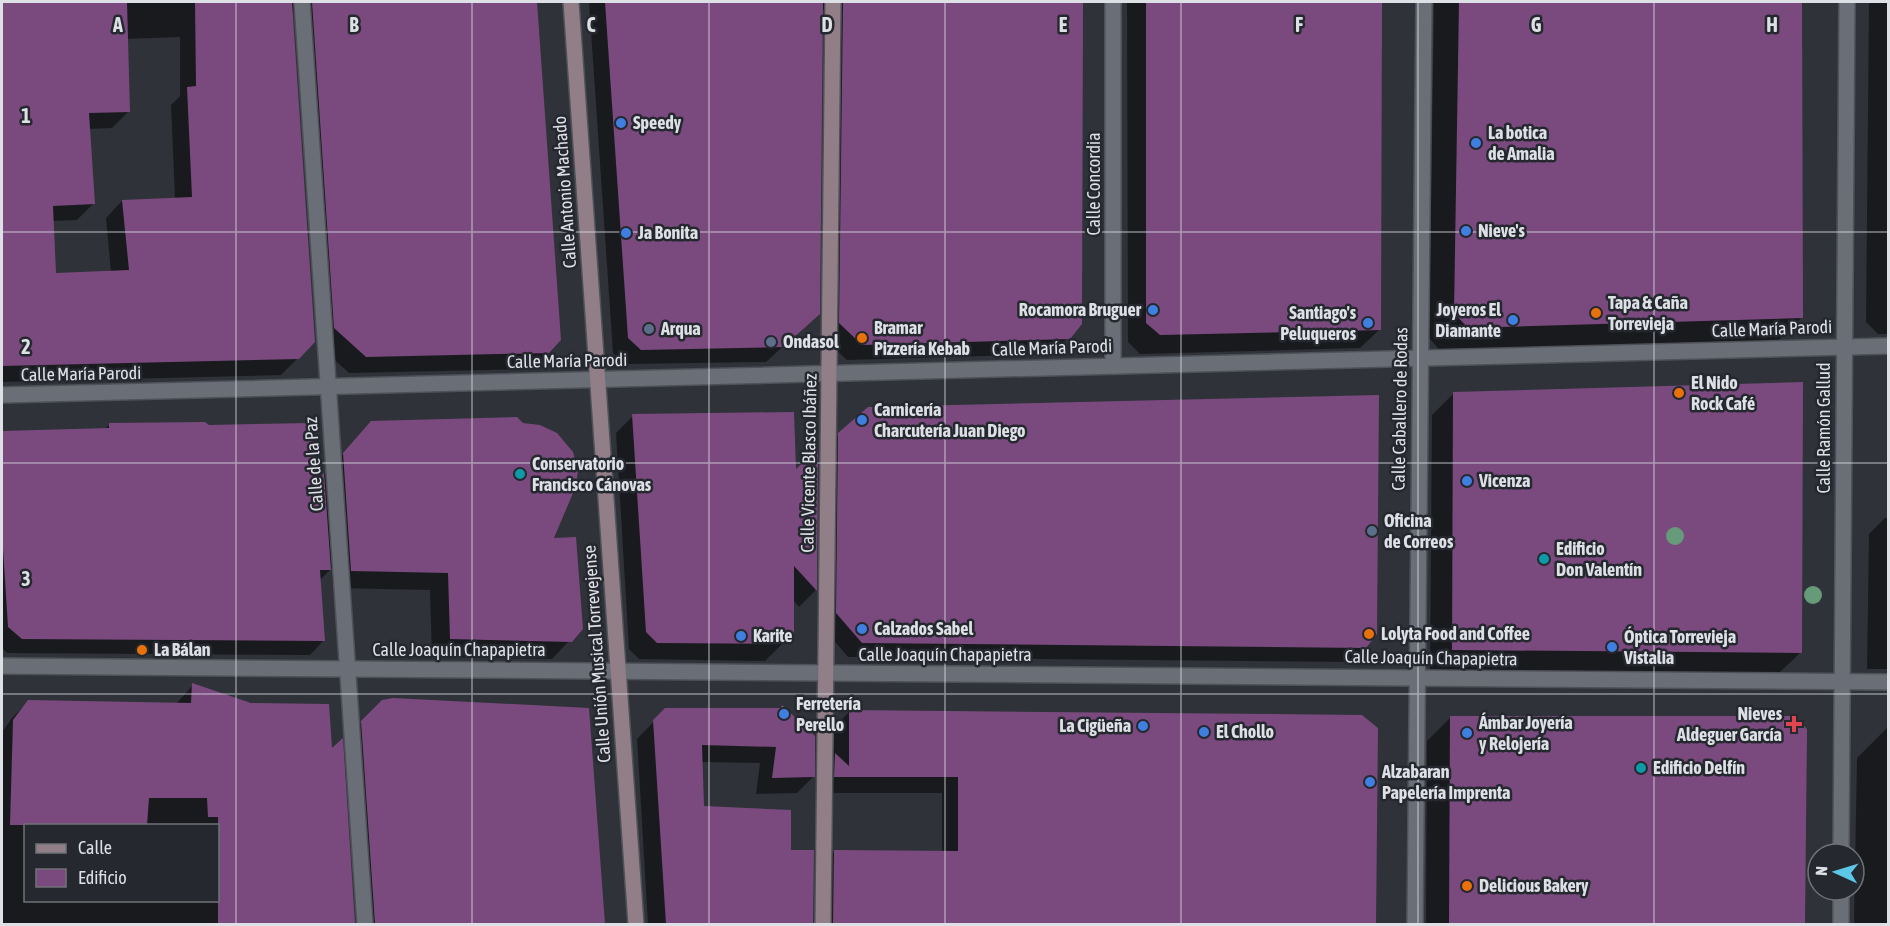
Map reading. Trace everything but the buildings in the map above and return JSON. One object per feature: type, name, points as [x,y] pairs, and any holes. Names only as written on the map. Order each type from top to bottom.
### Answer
[{"type":"street","name":"Calle de la Paz","points":[[302,2],[365,924]]},
{"type":"street","name":"Calle Antonio Machado","points":[[571,2],[598,380]]},
{"type":"street","name":"Calle Vicente Blasco Ibáñez","points":[[823,924],[833,2]]},
{"type":"street","name":"Calle Concordia","points":[[1113,2],[1113,366]]},
{"type":"street","name":"Calle Caballero de Rodas","points":[[1415,924],[1424,2]]},
{"type":"street","name":"Calle Ramón Gallud","points":[[1841,842],[1847,2]]},
{"type":"street","name":"Calle María Parodi","points":[[2,395],[1888,346]]},
{"type":"street","name":"Calle Unión Musical Torrevejense","points":[[598,380],[636,924]]},
{"type":"street","name":"Calle Joaquín Chapapietra","points":[[2,666],[1888,682]]},
{"type":"street","points":[[1840,924],[1841,902]]},
{"type":"place","name":"Speedy","points":[[621,123]]},
{"type":"place","name":"La botica de Amalia","points":[[1476,143]]},
{"type":"place","name":"Nieve's","points":[[1466,231]]},
{"type":"place","name":"Ja Bonita","points":[[626,233]]},
{"type":"place","name":"Rocamora Bruguer","points":[[1153,310]]},
{"type":"place","name":"Tapa & Caña Torrevieja","points":[[1596,313]]},
{"type":"place","name":"Joyeros El Diamante","points":[[1513,320]]},
{"type":"place","name":"Santiago's Peluqueros","points":[[1368,323]]},
{"type":"place","name":"Arqua","points":[[649,329]]},
{"type":"place","name":"Bramar Pizzería Kebab","points":[[862,338]]},
{"type":"place","name":"Ondasol","points":[[771,342]]},
{"type":"place","name":"El Nido Rock Café","points":[[1679,393]]},
{"type":"place","name":"Carnicería Charcutería Juan Diego","points":[[862,420]]},
{"type":"place","name":"Conservatorio Francisco Cánovas","points":[[520,474]]},
{"type":"place","name":"Vicenza","points":[[1467,481]]},
{"type":"place","name":"Oficina de Correos","points":[[1372,531]]},
{"type":"place","name":"Edificio Don Valentín","points":[[1544,559]]},
{"type":"place","name":"Calzados Sabel","points":[[862,629]]},
{"type":"place","name":"Lolyta Food and Coffee","points":[[1369,634]]},
{"type":"place","name":"Karite","points":[[741,636]]},
{"type":"place","name":"Óptica Torrevieja Vistalia","points":[[1612,647]]},
{"type":"place","name":"La Bálan","points":[[142,650]]},
{"type":"place","name":"Ferretería Perello","points":[[784,714]]},
{"type":"place","name":"Nieves Aldeguer García","points":[[1794,724]]},
{"type":"place","name":"La Cigüeña","points":[[1143,726]]},
{"type":"place","name":"El Chollo","points":[[1204,732]]},
{"type":"place","name":"Ámbar Joyería y Relojería","points":[[1467,733]]},
{"type":"place","name":"Edificio Delfín","points":[[1641,768]]},
{"type":"place","name":"Alzabaran Papelería Imprenta","points":[[1370,782]]},
{"type":"place","name":"Delicious Bakery","points":[[1467,886]]}]
